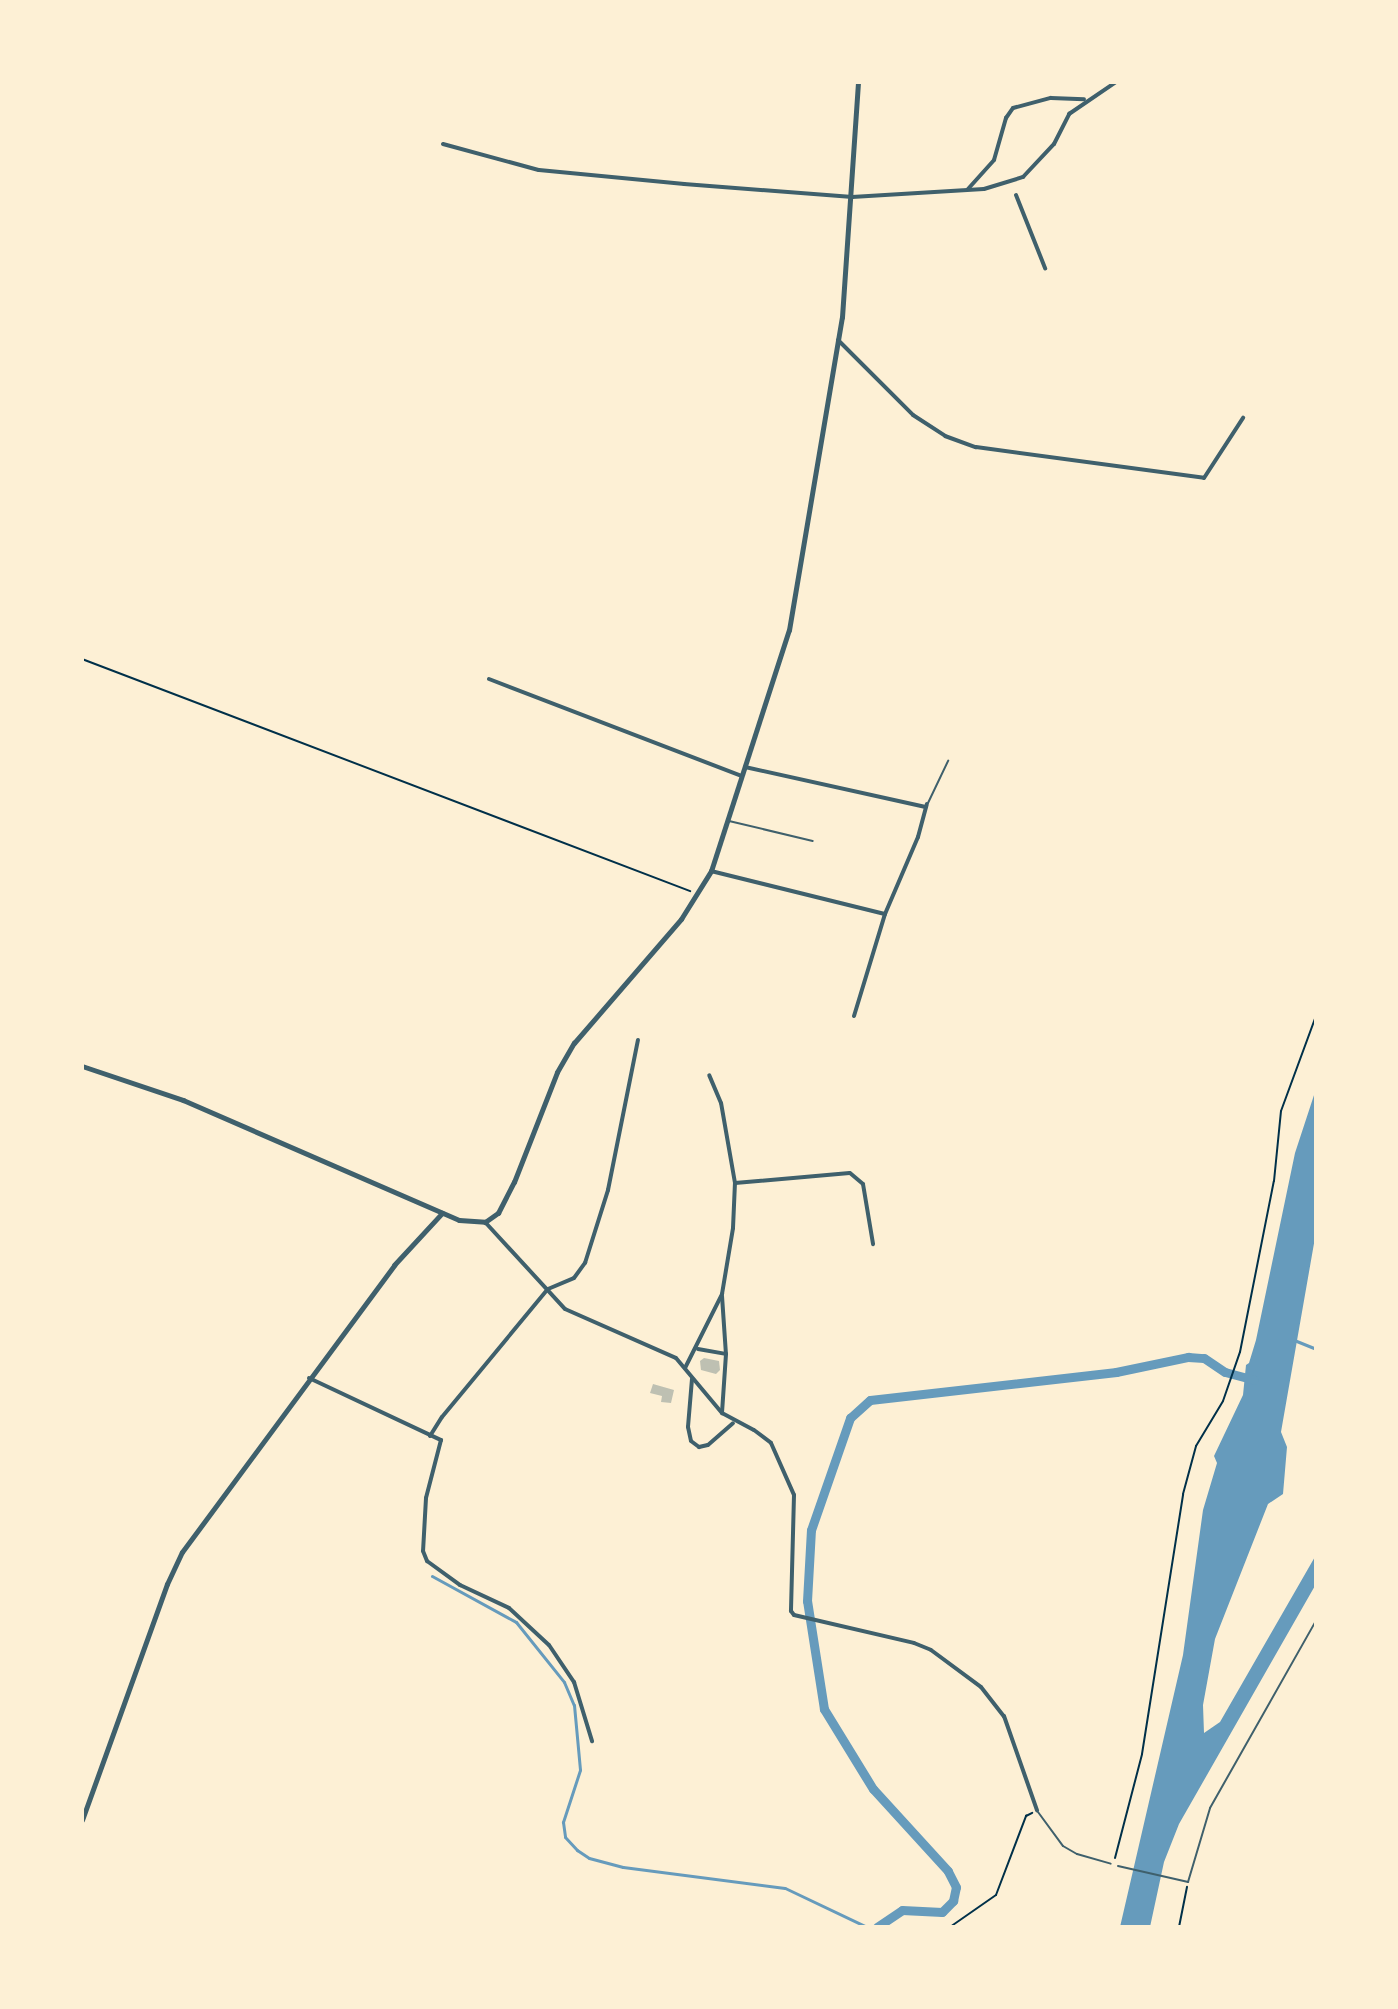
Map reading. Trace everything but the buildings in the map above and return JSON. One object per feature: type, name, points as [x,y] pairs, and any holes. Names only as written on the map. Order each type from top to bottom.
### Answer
[{"type":"street","points":[[485,1222],[505,1202],[557,1072],[574,1043],[699,895],[711,871],[790,627],[838,340],[852,197],[858,82]]},
{"type":"street","points":[[966,190],[994,160],[1006,118],[1013,108],[1051,98],[1086,99],[1100,95],[1116,82]]},
{"type":"street","points":[[443,144],[539,170],[852,197],[966,190],[1012,185],[1023,177],[1054,144],[1069,114],[1086,99]]},
{"type":"street","points":[[1016,195],[1045,268]]},
{"type":"street","points":[[838,340],[913,415],[945,436],[976,447],[1204,478],[1243,418]]},
{"type":"street","points":[[489,679],[742,776]]},
{"type":"street","points":[[745,767],[927,806],[918,837],[885,914],[854,1016]]},
{"type":"street","points":[[711,871],[885,914]]},
{"type":"street","points":[[430,1436],[442,1417],[548,1289],[574,1278],[585,1263],[608,1190],[638,1040]]},
{"type":"street","points":[[82,1066],[183,1100],[459,1220],[485,1222],[569,1312],[676,1358],[722,1413],[771,1443],[788,1477],[794,1495],[795,1536],[791,1611],[801,1619],[914,1643],[931,1650],[981,1687],[1004,1716],[1037,1810]]},
{"type":"street","points":[[685,1368],[698,1349],[722,1294],[732,1241],[735,1183],[721,1103],[709,1075]]},
{"type":"street","points":[[735,1183],[850,1173],[863,1184],[873,1244]]},
{"type":"street","points":[[82,1820],[167,1584],[182,1552],[394,1265],[442,1213]]},
{"type":"street","points":[[722,1294],[726,1354],[722,1413]]},
{"type":"street","points":[[698,1349],[726,1354]]},
{"type":"street","points":[[692,1376],[688,1427],[691,1441],[699,1447],[708,1445],[734,1422]]},
{"type":"street","points":[[309,1378],[441,1440],[441,1450],[426,1498],[423,1551],[427,1561],[460,1585],[509,1608],[549,1645],[574,1682],[592,1741]]},
{"type":"lane","points":[[927,806],[948,761]]},
{"type":"lane","points":[[727,820],[813,841]]},
{"type":"lane","points":[[1118,1866],[1188,1882],[1210,1808],[1316,1621]]},
{"type":"lane","points":[[1037,1810],[1063,1846],[1077,1854],[1111,1864]]},
{"type":"path","points":[[82,659],[699,895]]},
{"type":"path","points":[[1111,1864],[1142,1754],[1183,1494],[1196,1446],[1231,1382],[1237,1361],[1274,1181],[1281,1111],[1316,1016]]},
{"type":"path","points":[[950,1927],[996,1895],[1026,1816],[1037,1810]]},
{"type":"path","points":[[1179,1927],[1188,1882]]},
{"type":"water","points":[[1316,1089],[1316,1232],[1281,1432],[1287,1447],[1283,1494],[1268,1504],[1215,1639],[1203,1705],[1204,1733],[1220,1722],[1316,1555],[1316,1584],[1179,1824],[1164,1862],[1150,1927],[1120,1927],[1183,1655],[1203,1510],[1217,1463],[1214,1456],[1243,1395],[1246,1365],[1256,1340],[1295,1153]]},
{"type":"waterway","points":[[1294,1340],[1316,1349]]},
{"type":"waterway","points":[[877,1927],[902,1910],[942,1912],[953,1901],[956,1887],[948,1871],[873,1789],[824,1709],[807,1601],[811,1530],[850,1418],[870,1400],[1116,1372],[1188,1357],[1204,1358],[1225,1372],[1254,1380]]},
{"type":"waterway","points":[[432,1576],[516,1622],[564,1682],[574,1705],[580,1770],[563,1822],[565,1837],[577,1850],[589,1858],[623,1867],[785,1888],[867,1927]]}]
